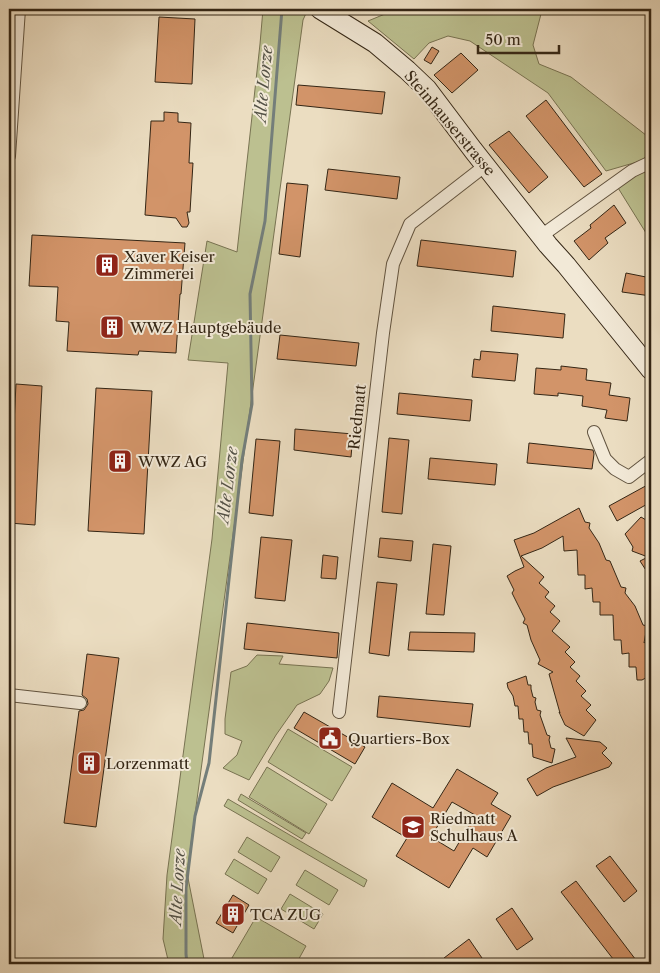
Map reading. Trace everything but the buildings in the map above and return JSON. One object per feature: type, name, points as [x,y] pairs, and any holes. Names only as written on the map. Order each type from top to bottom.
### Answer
[{"type":"street","points":[[9,156],[19,9]]},
{"type":"street","name":"Steinhauserstrasse","points":[[320,9],[375,43],[427,89],[541,236],[566,264],[651,370]]},
{"type":"street","points":[[541,236],[632,171],[651,162]]},
{"type":"street","name":"Riedmatt","points":[[339,712],[378,372],[393,264],[410,224],[486,165]]},
{"type":"street","points":[[594,432],[605,459],[614,469],[629,477],[651,460]]},
{"type":"street","points":[[9,695],[80,703]]},
{"type":"green space","points":[[263,9],[308,9],[303,20],[187,873],[205,964],[169,964],[163,939],[167,875],[212,539],[228,363],[188,360],[207,241],[237,252]]},
{"type":"green space","points":[[397,9],[541,9],[533,45],[539,64],[571,77],[651,139],[651,158],[606,171],[548,93],[470,41],[448,36],[429,43],[414,59],[368,21]]},
{"type":"green space","points":[[651,162],[651,241],[615,183]]},
{"type":"green space","points":[[257,655],[283,656],[279,664],[333,668],[329,681],[320,694],[297,705],[276,735],[249,780],[223,768],[237,755],[242,741],[225,734],[225,719],[231,672],[247,666]]},
{"type":"green space","points":[[288,729],[352,767],[332,801],[268,762]]},
{"type":"green space","points":[[267,767],[327,804],[309,834],[249,797]]},
{"type":"green space","points":[[241,794],[306,833],[302,839],[238,800]]},
{"type":"green space","points":[[228,799],[367,880],[364,887],[224,806]]},
{"type":"green space","points":[[247,837],[280,857],[271,872],[238,852]]},
{"type":"green space","points":[[234,859],[267,879],[258,894],[225,874]]},
{"type":"green space","points":[[305,870],[338,890],[329,905],[296,885]]},
{"type":"green space","points":[[290,894],[323,914],[314,929],[281,909]]},
{"type":"green space","points":[[256,917],[306,946],[296,964],[229,963]]},
{"type":"waterway","name":"Alte Lorze","points":[[187,964],[186,888],[195,816],[209,763],[242,460],[252,404],[250,294],[265,221],[282,9]]},
{"type":"place","name":"Xaver Keiser Zimmerei","points":[[107,265]]},
{"type":"place","name":"WWZ Hauptgebäude","points":[[112,327]]},
{"type":"place","name":"WWZ AG","points":[[120,461]]},
{"type":"place","name":"Quartiers-Box","points":[[330,738]]},
{"type":"place","name":"Lorzenmatt","points":[[89,763]]},
{"type":"place","name":"Riedmatt Schulhaus A","points":[[413,827]]},
{"type":"place","name":"TCA ZUG","points":[[233,914]]}]
